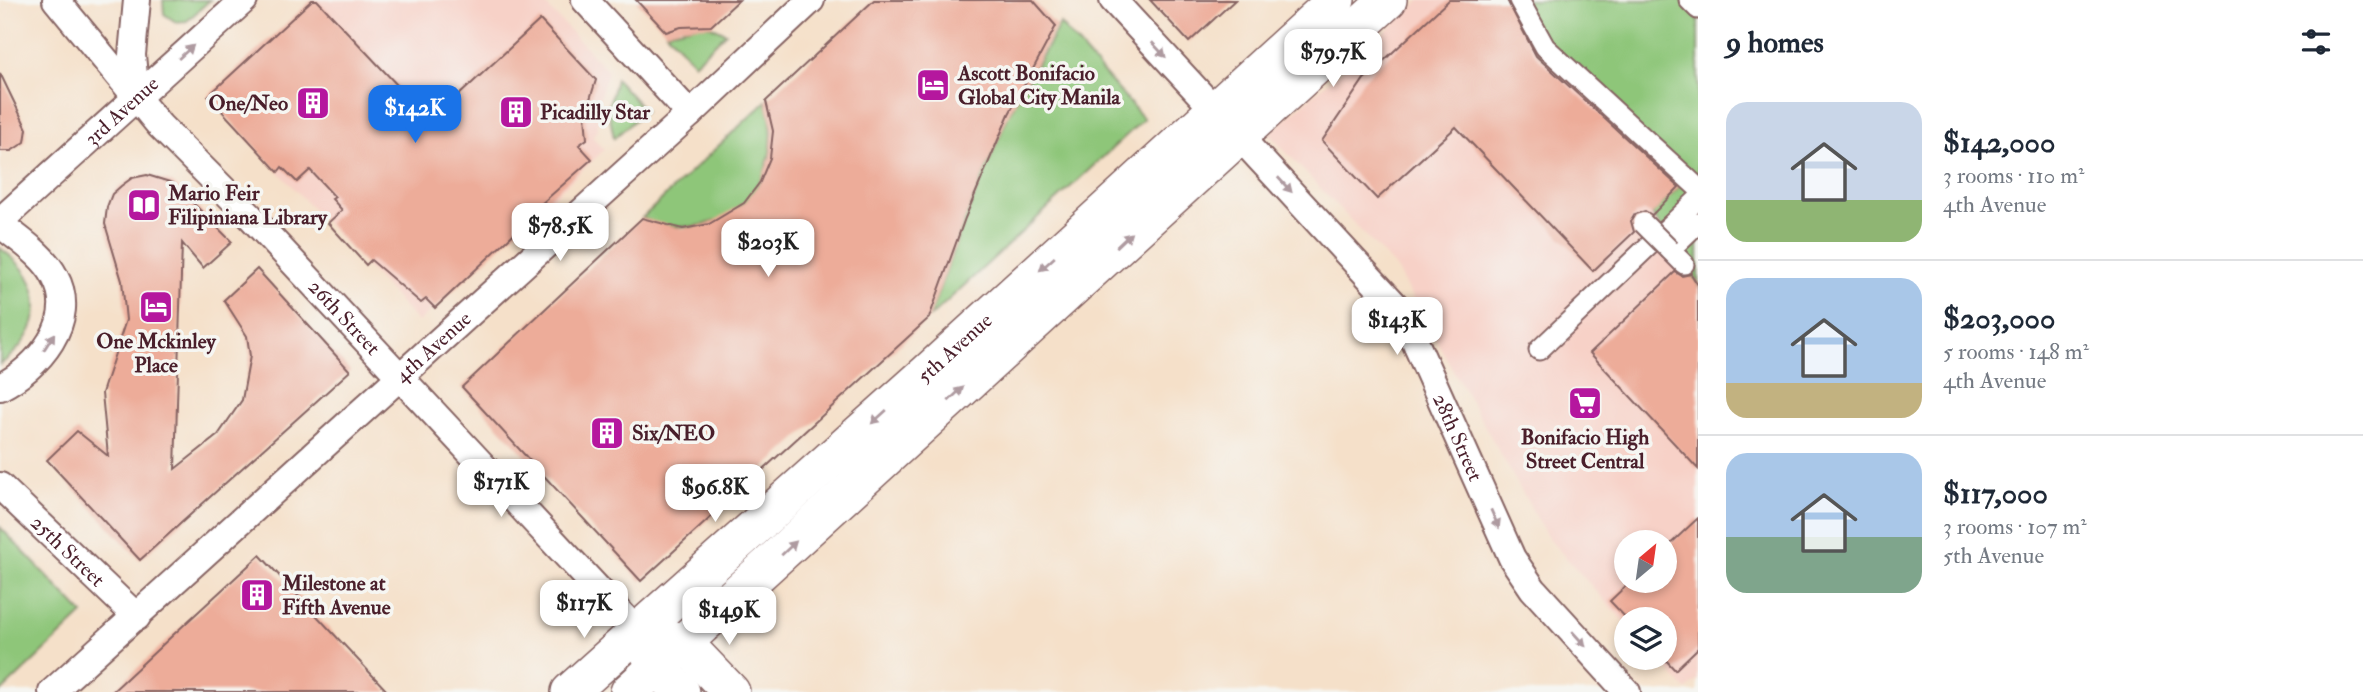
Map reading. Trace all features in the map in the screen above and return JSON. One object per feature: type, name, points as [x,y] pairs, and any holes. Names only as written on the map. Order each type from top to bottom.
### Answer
[{"type":"main road","name":"5th Avenue","points":[[629,692],[669,680],[684,643],[1227,123],[1336,0]]},
{"type":"main road","name":"5th Avenue","points":[[570,692],[1227,123],[1388,0]]},
{"type":"main road","points":[[638,631],[684,643],[732,692]]},
{"type":"main road","name":"26th Street","points":[[638,631],[669,680]]},
{"type":"street","name":"26th Street","points":[[56,0],[136,98],[638,631]]},
{"type":"street","points":[[136,98],[132,55],[137,0]]},
{"type":"street","name":"3rd Avenue","points":[[0,223],[244,0]]},
{"type":"street","points":[[585,0],[690,114]]},
{"type":"street","name":"4th Avenue","points":[[52,692],[690,114],[811,0]]},
{"type":"street","name":"28th Street","points":[[1113,0],[1394,304],[1412,335],[1512,558],[1533,589],[1627,692]]},
{"type":"street","points":[[1519,0],[1545,47],[1698,188]]},
{"type":"street","points":[[1689,0],[1698,9]]},
{"type":"street","points":[[1539,350],[1698,199]]},
{"type":"street","points":[[0,223],[42,260],[55,277],[62,298],[61,320],[51,342],[32,365],[0,387]]},
{"type":"street","points":[[1643,223],[1677,257],[1698,223]]},
{"type":"street","name":"25th Street","points":[[0,486],[137,617]]},
{"type":"shaded area","points":[[312,0],[541,0],[608,71],[597,106],[598,130],[592,136],[604,150],[418,322],[208,96]]},
{"type":"shaded area","name":"Bonifacio High Street Central","points":[[1421,0],[1698,0],[1698,680],[1686,690],[1668,670],[1677,670],[1677,607],[1614,607],[1614,611],[1548,538],[1395,267],[1269,134]]},
{"type":"green space","points":[[163,0],[210,0],[187,21],[176,22],[164,14]]},
{"type":"green space","points":[[1509,0],[1698,0],[1698,285],[1652,214],[1686,180],[1539,53]]},
{"type":"green space","points":[[1060,24],[1144,119],[929,318],[965,218],[1009,114]]},
{"type":"green space","points":[[698,25],[711,26],[726,33],[694,63],[666,32]]},
{"type":"green space","points":[[616,79],[645,111],[614,138],[608,108]]},
{"type":"green space","points":[[766,101],[771,131],[769,158],[759,183],[744,203],[723,217],[699,225],[671,226],[642,218]]},
{"type":"green space","points":[[0,248],[28,276],[36,307],[26,337],[0,365]]},
{"type":"green space","points":[[0,527],[83,614],[1,692],[0,692]]},
{"type":"building","points":[[312,0],[317,0],[431,121],[540,20],[596,80],[585,115],[587,139],[579,145],[592,159],[522,221],[524,224],[435,308],[426,299],[421,303],[371,260],[366,265],[328,223],[342,210],[332,199],[335,197],[310,170],[297,182],[282,167],[278,172],[208,96]]},
{"type":"building","points":[[636,0],[739,0],[711,26],[681,27],[666,32]]},
{"type":"building","points":[[874,0],[1033,0],[1056,26],[1009,114],[965,218],[929,318],[641,581],[462,387],[642,218],[683,229],[709,224],[744,203],[760,182],[770,158],[773,131],[766,101]]},
{"type":"building","points":[[1150,0],[1235,0],[1189,42]]},
{"type":"building","points":[[1449,0],[1507,0],[1536,56],[1679,187],[1652,215],[1645,211],[1635,214],[1631,221],[1634,232],[1593,271],[1456,127],[1377,199],[1322,141],[1364,79]]},
{"type":"building","points":[[0,73],[27,129],[25,142],[11,151],[0,151]]},
{"type":"building","points":[[147,175],[173,183],[232,242],[203,268],[182,243],[175,469],[218,435],[242,400],[250,356],[247,336],[224,300],[257,269],[350,371],[140,560],[47,460],[77,431],[108,456],[102,393],[126,320],[122,281],[105,224],[107,207],[112,194],[121,186],[132,178]]},
{"type":"building","points":[[1675,272],[1682,276],[1691,274],[1698,285],[1698,469],[1590,353]]},
{"type":"building","points":[[1698,518],[1698,648],[1677,668],[1677,607],[1616,607],[1610,601],[1618,593],[1677,593],[1677,538]]},
{"type":"building","name":"Milestone at Fifth Avenue","points":[[260,555],[388,692],[112,692],[173,635]]},
{"type":"place","name":"Ascott Bonifacio Global City Manila","points":[[933,85]]},
{"type":"place","name":"One/Neo","points":[[313,103]]},
{"type":"place","name":"Picadilly Star","points":[[516,112]]},
{"type":"place","name":"Mario Feir Filipiniana Library","points":[[144,205]]},
{"type":"place","name":"One Mckinley Place","points":[[156,307]]},
{"type":"place","name":"Bonifacio High Street Central","points":[[1585,403]]},
{"type":"place","name":"Six/NEO","points":[[607,433]]},
{"type":"place","name":"Milestone at Fifth Avenue","points":[[257,595]]}]
